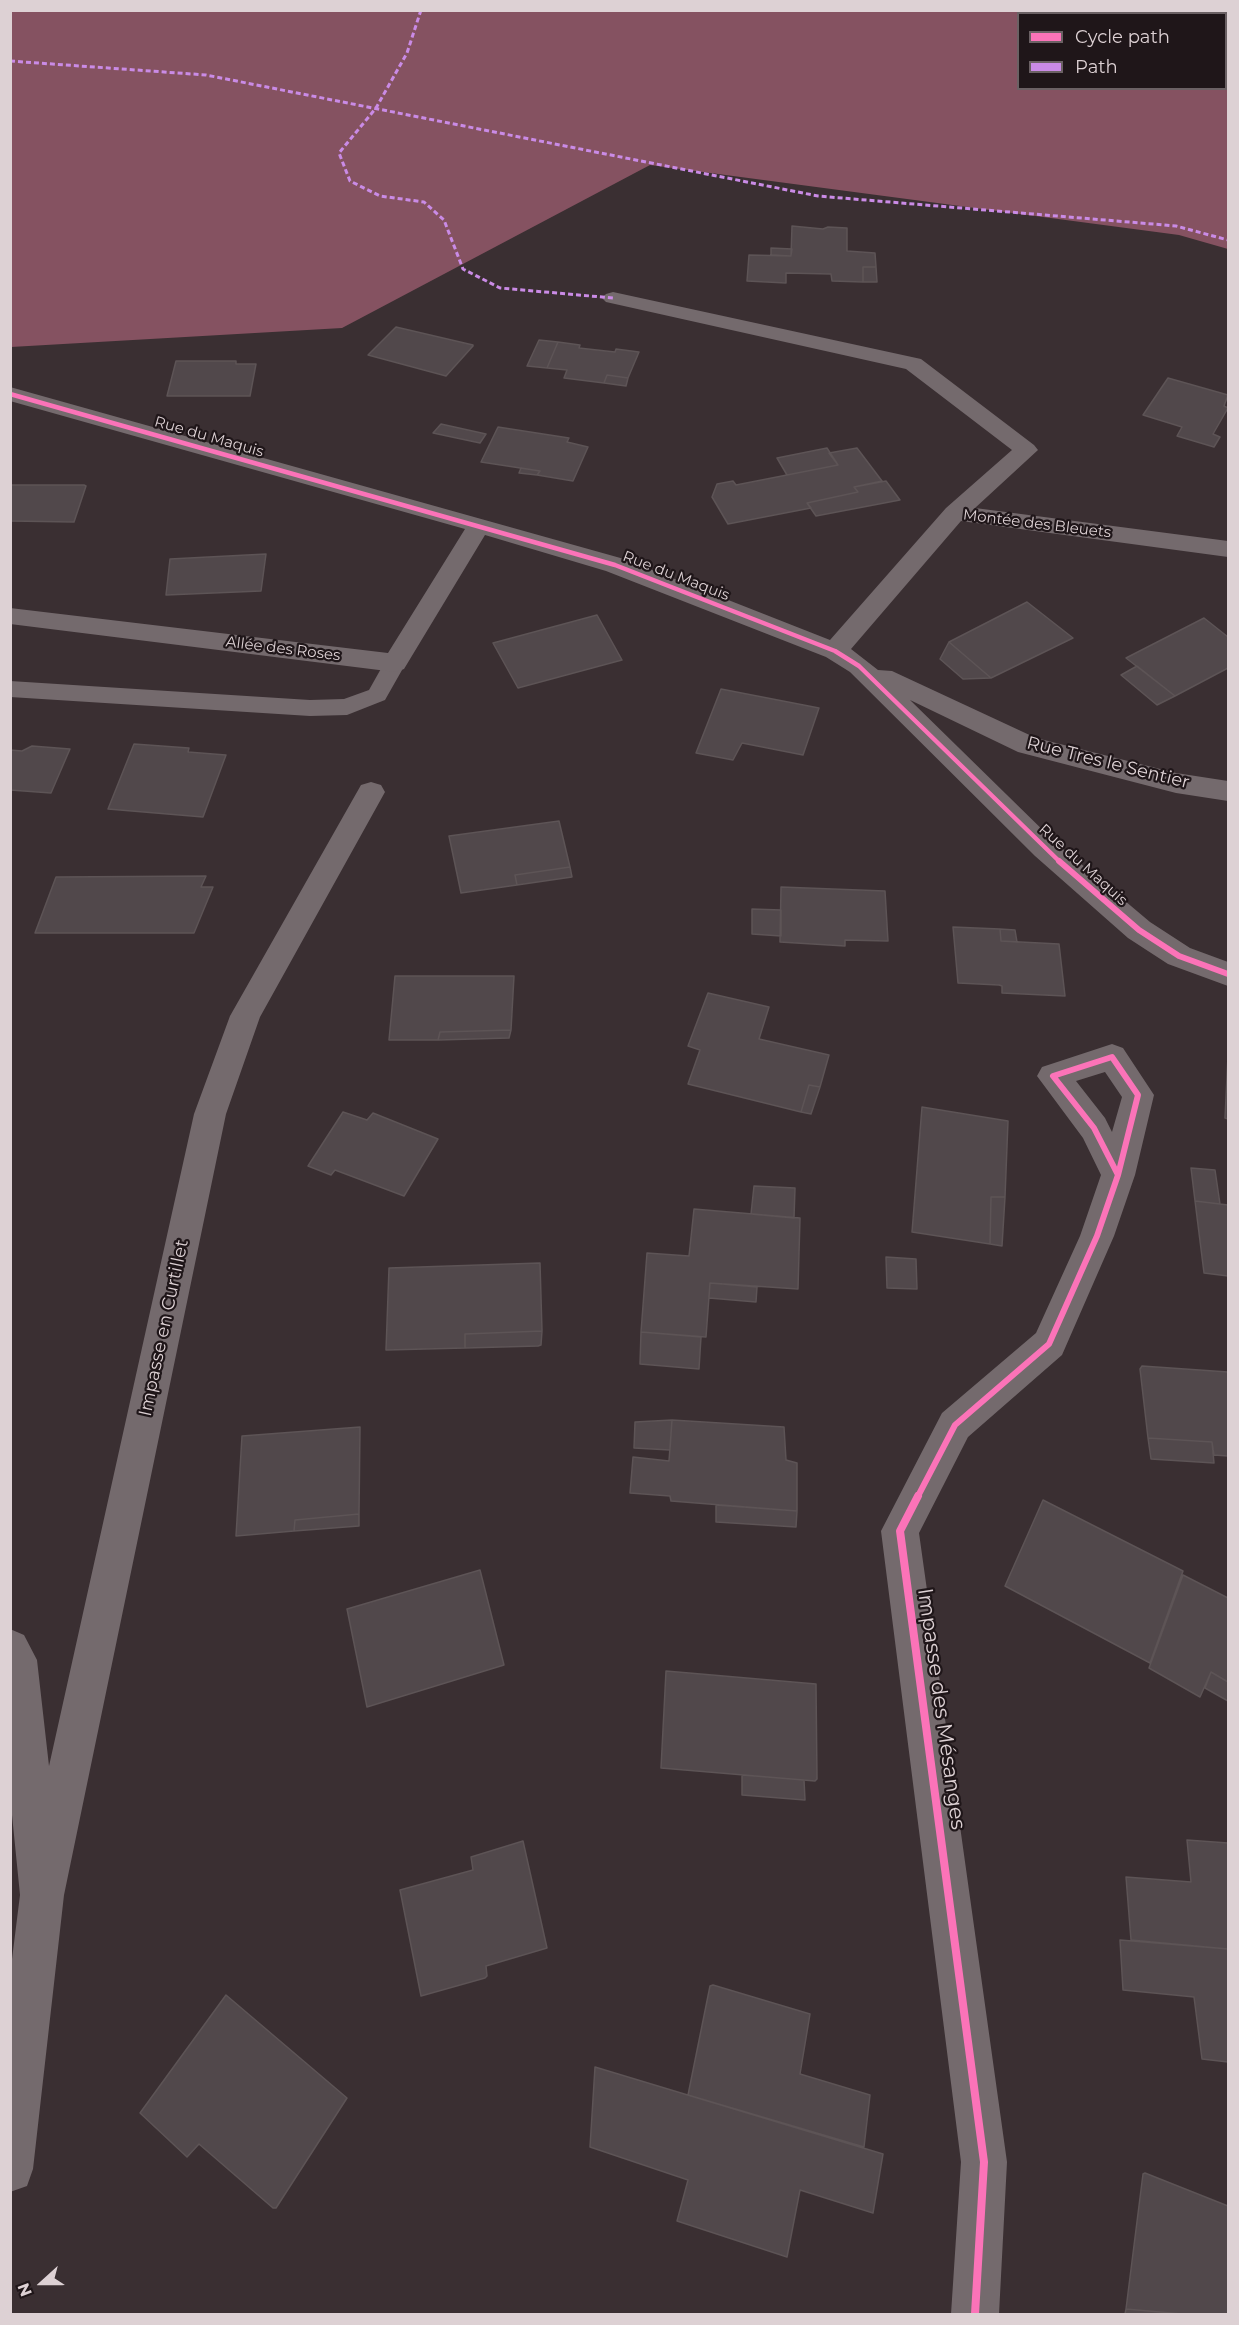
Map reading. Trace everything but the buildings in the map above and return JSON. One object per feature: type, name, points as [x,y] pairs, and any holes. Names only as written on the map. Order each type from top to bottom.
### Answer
[{"type":"street","points":[[613,298],[913,364],[1026,450],[955,513]]},
{"type":"street","name":"Rue du Maquis","points":[[10,394],[615,565],[836,651],[859,666],[1046,849],[1139,930],[1179,956],[1228,974]]},
{"type":"street","name":"Montée des Bleuets","points":[[836,651],[955,513],[1228,549]]},
{"type":"street","points":[[395,663],[479,525]]},
{"type":"street","name":"Allée des Roses","points":[[10,616],[395,663]]},
{"type":"street","name":"Rue Tres le Sentier","points":[[859,666],[1028,745],[1176,783],[1228,791]]},
{"type":"street","name":"Impasse en Curtillet","points":[[42,1895],[210,1114],[245,1016],[371,792]]},
{"type":"street","name":"Impasse des Mésanges","points":[[975,2314],[984,2162],[900,1531],[955,1425],[1048,1344],[1097,1236],[1118,1175]]},
{"type":"street","points":[[10,1649],[17,1660],[42,1895],[13,2121],[10,2169]]},
{"type":"lane","points":[[10,689],[310,708],[346,707],[377,695],[395,663]]},
{"type":"shaded area","points":[[11,10],[1228,11],[1228,249],[1179,235],[650,165],[342,328],[11,347]]},
{"type":"marked path","points":[[421,10],[407,53],[376,108],[339,153],[350,181],[380,196],[424,202],[444,220],[463,269],[500,288],[613,298]]},
{"type":"marked path","points":[[10,61],[206,75],[818,196],[1176,226],[1228,240]]},
{"type":"cycle path","points":[[10,394],[615,565],[835,651],[859,666],[1045,849],[1139,930],[1179,956],[1228,974]]},
{"type":"cycle path","points":[[975,2314],[984,2162],[900,1531],[955,1425],[1049,1344],[1097,1236],[1118,1175],[1138,1095],[1112,1057],[1053,1076],[1094,1128],[1118,1175]]}]
